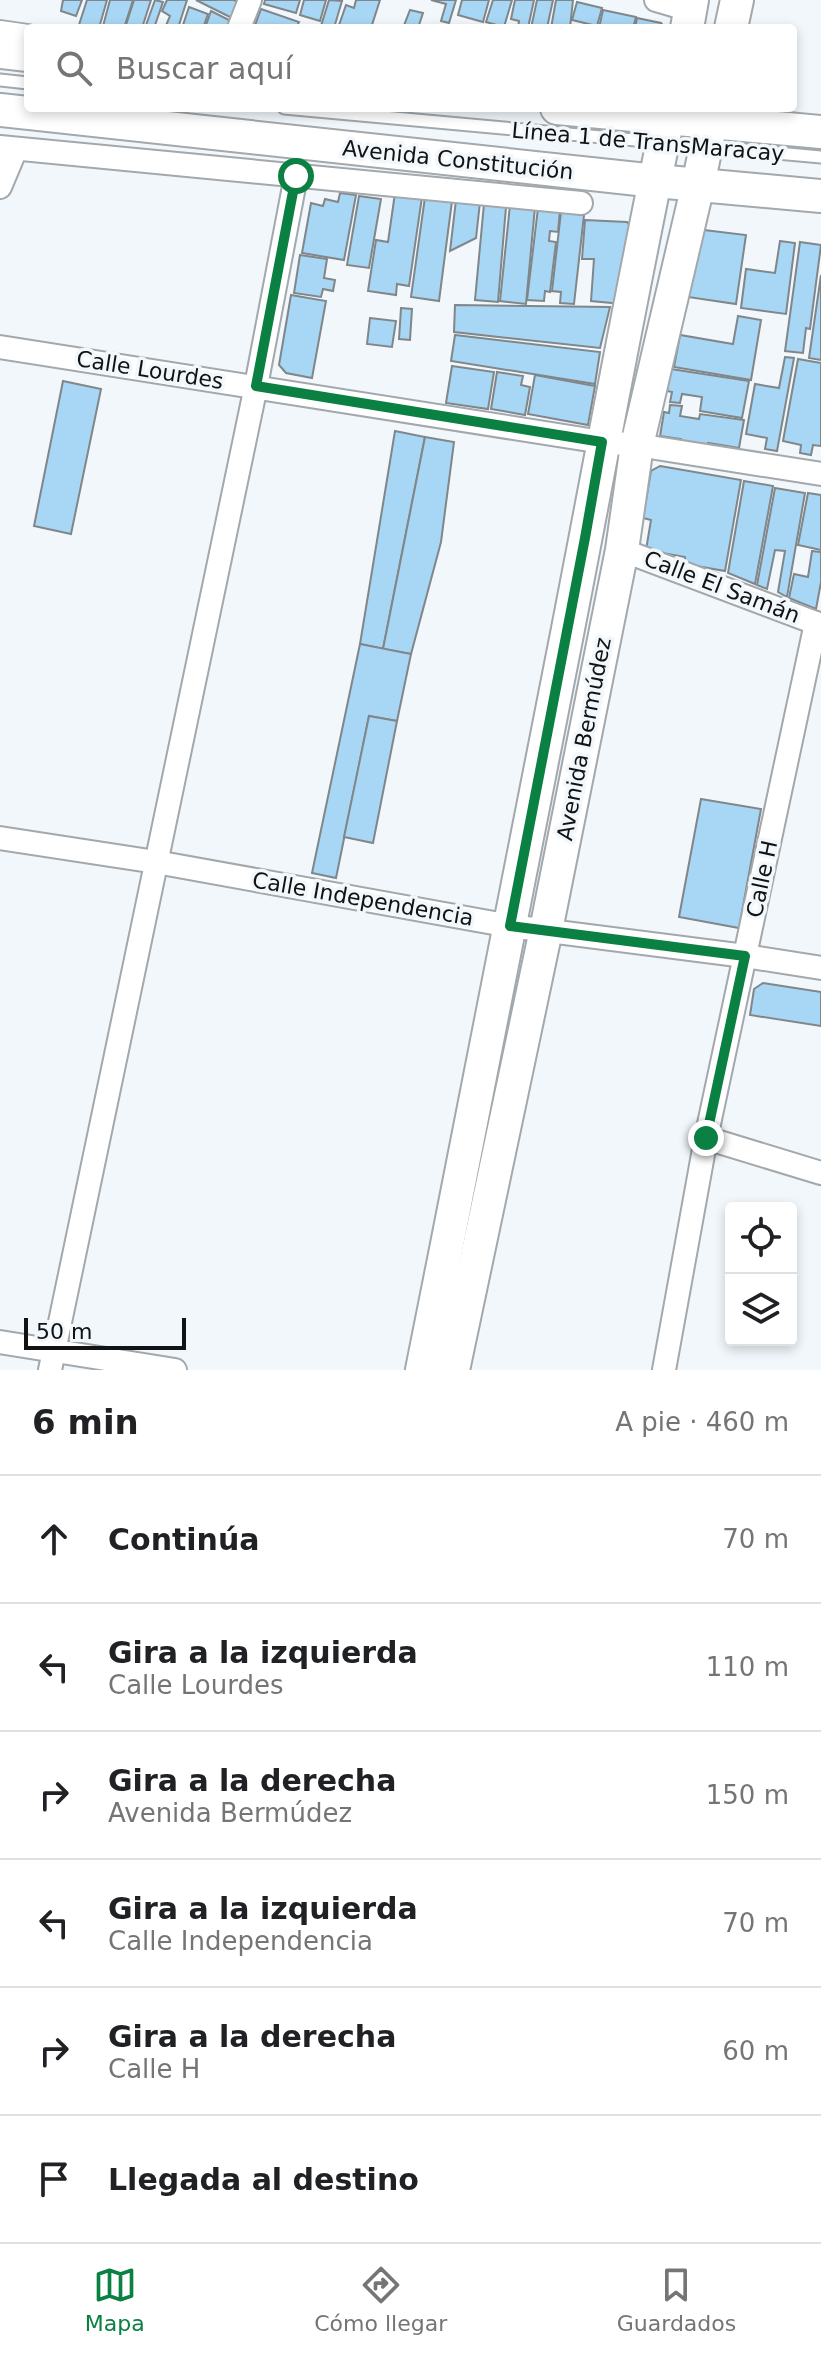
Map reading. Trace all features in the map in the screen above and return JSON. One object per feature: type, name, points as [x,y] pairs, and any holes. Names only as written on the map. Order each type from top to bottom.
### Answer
[{"type":"street","points":[[656,0],[690,13]]},
{"type":"street","points":[[732,24],[737,0]]},
{"type":"street","points":[[240,24],[248,1]]},
{"type":"street","points":[[0,32],[24,35]]},
{"type":"street","points":[[0,52],[24,55]]},
{"type":"street","name":"Avenida Constitución","points":[[0,110],[821,196]]},
{"type":"street","points":[[586,112],[667,123],[821,132]]},
{"type":"street","name":"Avenida Bermúdez","points":[[422,1370],[667,123]]},
{"type":"street","name":"Avenida Bermúdez","points":[[453,1370],[622,550],[637,445],[710,126]]},
{"type":"street","points":[[0,187],[8,148],[581,203]]},
{"type":"street","points":[[52,1360],[256,386],[296,176]]},
{"type":"street","name":"Calle Lourdes","points":[[0,347],[821,474]]},
{"type":"street","name":"Calle El Samán","points":[[622,550],[819,624]]},
{"type":"street","name":"Calle H","points":[[664,1370],[706,1138],[819,624]]},
{"type":"street","name":"Calle Independencia","points":[[0,838],[156,862],[510,926],[821,968]]},
{"type":"street","points":[[706,1138],[821,1173]]},
{"type":"street","points":[[0,1342],[52,1360],[175,1370]]},
{"type":"lane","points":[[0,80],[24,83]]},
{"type":"lane","name":"Línea 1 de TransMaracay","points":[[386,112],[667,123]]},
{"type":"lane","name":"Línea 1 de TransMaracay","points":[[710,126],[821,157]]},
{"type":"building","points":[[63,0],[82,0],[76,16],[61,11]]},
{"type":"building","points":[[87,0],[107,0],[100,24],[79,24]]},
{"type":"building","points":[[110,0],[133,0],[125,24],[104,24]]},
{"type":"building","points":[[134,0],[151,0],[143,24],[126,24]]},
{"type":"building","points":[[155,0],[163,2],[155,24],[146,24]]},
{"type":"building","points":[[167,0],[187,0],[179,24],[167,24],[170,16],[162,11]]},
{"type":"building","points":[[196,0],[234,0],[238,2],[232,18]]},
{"type":"building","points":[[265,0],[300,0],[296,13],[264,4]]},
{"type":"building","points":[[304,0],[326,0],[320,21],[300,15]]},
{"type":"building","points":[[329,0],[342,1],[335,24],[322,24]]},
{"type":"building","points":[[356,0],[380,0],[372,24],[339,24],[346,5],[354,8]]},
{"type":"building","points":[[431,0],[456,0],[449,23],[441,21],[446,4]]},
{"type":"building","points":[[462,0],[489,0],[483,22],[458,15]]},
{"type":"building","points":[[493,0],[512,0],[505,24],[486,22]]},
{"type":"building","points":[[515,0],[534,0],[529,24],[519,24],[519,21],[511,19]]},
{"type":"building","points":[[537,0],[553,0],[548,24],[532,24]]},
{"type":"building","points":[[556,0],[573,0],[570,24],[552,24]]},
{"type":"building","points":[[577,2],[602,8],[598,24],[572,20]]},
{"type":"building","points":[[189,7],[208,14],[204,24],[183,24]]},
{"type":"building","points":[[261,9],[299,22],[298,24],[255,24]]},
{"type":"building","points":[[410,10],[423,13],[419,24],[405,24]]},
{"type":"building","points":[[603,10],[636,17],[634,24],[600,24]]},
{"type":"building","points":[[211,11],[231,21],[230,24],[206,24]]},
{"type":"building","points":[[637,18],[662,24],[636,24]]},
{"type":"building","points":[[340,193],[356,195],[344,260],[302,253],[311,203],[323,206],[325,199],[338,202]]},
{"type":"building","points":[[395,193],[422,197],[409,286],[397,284],[396,295],[368,291],[376,240],[388,242]]},
{"type":"building","points":[[359,196],[381,199],[369,268],[347,265]]},
{"type":"building","points":[[425,197],[452,201],[439,301],[411,297]]},
{"type":"building","points":[[456,200],[480,202],[476,238],[450,251]]},
{"type":"building","points":[[484,204],[506,207],[498,302],[475,300]]},
{"type":"building","points":[[510,205],[535,207],[526,304],[500,301]]},
{"type":"building","points":[[538,208],[560,210],[558,232],[550,231],[549,241],[556,242],[550,292],[545,291],[544,301],[527,300]]},
{"type":"building","points":[[561,212],[584,215],[574,304],[560,303],[561,292],[552,291]]},
{"type":"building","points":[[585,220],[627,222],[635,232],[622,304],[591,301],[594,259],[582,259]]},
{"type":"building","points":[[704,230],[746,235],[736,304],[688,297],[696,237]]},
{"type":"building","points":[[780,241],[795,243],[786,314],[741,308],[746,269],[775,273]]},
{"type":"building","points":[[800,242],[821,245],[810,329],[806,328],[803,353],[785,351]]},
{"type":"building","points":[[300,255],[327,259],[324,278],[335,280],[333,291],[323,289],[321,297],[294,293]]},
{"type":"building","points":[[821,275],[821,360],[809,358]]},
{"type":"building","points":[[291,295],[326,301],[312,378],[286,373],[279,365]]},
{"type":"building","points":[[455,305],[610,307],[600,348],[454,332]]},
{"type":"building","points":[[401,308],[412,309],[410,340],[399,339]]},
{"type":"building","points":[[738,316],[761,320],[751,380],[674,367],[680,335],[733,344]]},
{"type":"building","points":[[370,318],[396,321],[392,347],[367,344]]},
{"type":"building","points":[[455,335],[600,352],[595,384],[451,361]]},
{"type":"building","points":[[785,357],[794,358],[777,451],[765,449],[767,438],[746,434],[755,384],[779,388]]},
{"type":"building","points":[[798,359],[821,363],[821,446],[813,445],[811,455],[800,453],[801,445],[783,441]]},
{"type":"building","points":[[452,366],[494,372],[488,409],[446,403]]},
{"type":"building","points":[[671,369],[749,381],[742,418],[700,411],[702,397],[682,394],[680,403],[670,402],[672,392],[667,391]]},
{"type":"building","points":[[497,372],[523,376],[521,385],[530,387],[525,415],[491,409]]},
{"type":"building","points":[[535,375],[595,386],[588,425],[528,414]]},
{"type":"building","points":[[63,381],[101,389],[71,534],[34,526]]},
{"type":"building","points":[[670,405],[682,406],[680,416],[699,419],[700,414],[744,420],[739,448],[708,443],[707,447],[660,436],[664,412],[669,413]]},
{"type":"building","points":[[395,431],[425,437],[383,649],[360,644]]},
{"type":"building","points":[[425,437],[454,442],[441,542],[411,654],[383,649]]},
{"type":"building","points":[[660,466],[741,480],[725,571],[685,564],[685,557],[646,550],[651,520],[643,518],[651,471]]},
{"type":"building","points":[[744,481],[773,486],[755,584],[728,573]]},
{"type":"building","points":[[775,488],[805,493],[787,597],[778,592],[785,551],[775,550],[767,589],[757,585]]},
{"type":"building","points":[[808,493],[821,495],[821,550],[798,545]]},
{"type":"building","points":[[812,551],[821,552],[821,582],[816,609],[789,598],[794,574],[808,577]]},
{"type":"building","points":[[360,644],[411,654],[397,721],[369,716],[336,878],[312,873]]},
{"type":"building","points":[[369,716],[397,721],[373,843],[344,837]]},
{"type":"building","points":[[701,799],[761,809],[739,928],[679,917]]},
{"type":"building","points":[[763,983],[821,992],[821,1026],[750,1015],[754,989]]},
{"type":"route","points":[[296,176],[256,386],[602,442],[510,926],[745,956],[706,1138]]}]
